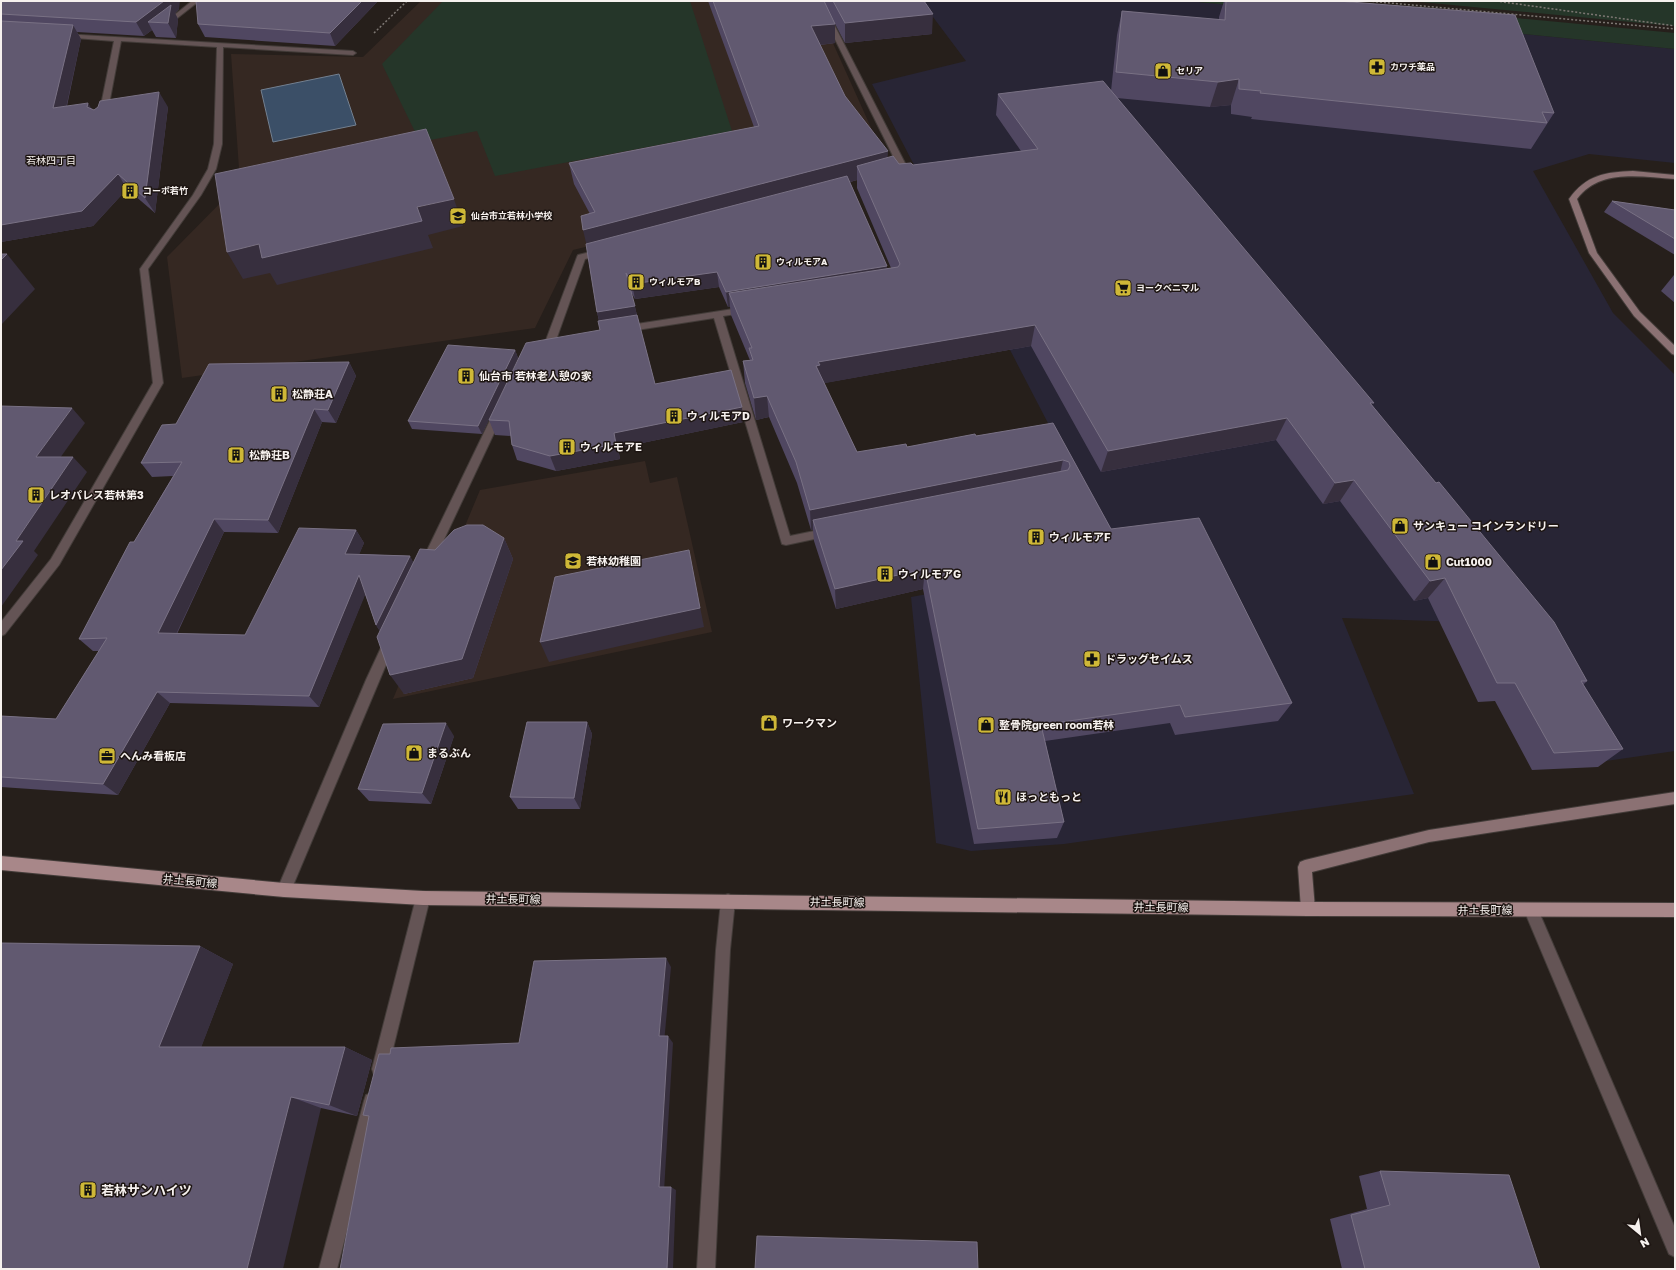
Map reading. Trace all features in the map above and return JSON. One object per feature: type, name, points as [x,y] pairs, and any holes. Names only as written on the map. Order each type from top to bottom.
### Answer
[{"type":"main road","name":"井土長町線","points":[[1,863],[284,890],[423,898],[1308,909],[1675,910]]},
{"type":"street","points":[[144,41],[196,1]]},
{"type":"street","points":[[819,1],[905,171],[891,175]]},
{"type":"street","points":[[56,35],[220,46],[353,52]]},
{"type":"street","points":[[102,121],[118,40]]},
{"type":"street","points":[[1,631],[55,562],[158,383],[144,269],[197,195],[212,169],[218,144],[220,46]]},
{"type":"street","points":[[1675,178],[1618,173],[1590,180],[1578,188],[1573,198],[1592,253],[1637,314],[1675,352]]},
{"type":"street","points":[[566,338],[548,341],[581,257],[612,249]]},
{"type":"street","points":[[612,331],[756,308]]},
{"type":"street","points":[[718,315],[786,541],[840,530]]},
{"type":"street","points":[[422,573],[503,403]]},
{"type":"street","points":[[284,890],[372,680],[395,630]]},
{"type":"street","points":[[1308,909],[1305,866],[1429,836],[1675,798]]},
{"type":"street","points":[[328,1269],[423,898]]},
{"type":"street","points":[[706,1269],[723,950],[728,901]]},
{"type":"street","points":[[1531,910],[1675,1248]]},
{"type":"path","points":[[353,52],[407,1]]},
{"type":"path","points":[[1368,1],[1675,29]]},
{"type":"path","points":[[1496,1],[1675,26]]},
{"type":"shaded area","name":"仙台市立若林小学校","points":[[421,1],[814,1],[891,172],[573,250],[535,328],[182,378],[167,257],[240,183],[231,54],[363,57]]},
{"type":"shaded area","points":[[921,1],[1189,1],[1675,49],[1675,163],[1589,154],[1533,171],[1613,313],[1675,375],[1675,751],[1606,761],[1529,624],[1342,618],[1414,794],[1064,844],[971,851],[936,843],[911,597],[1113,560],[1103,529],[872,84],[966,61]]},
{"type":"shaded area","name":"若林幼稚園","points":[[645,461],[650,483],[677,477],[712,632],[393,699],[480,490]]},
{"type":"green space","points":[[443,1],[690,1],[732,131],[495,176],[477,131],[420,142],[382,64]]},
{"type":"green space","points":[[1189,1],[1335,1],[1675,33],[1675,49]]},
{"type":"green space","points":[[1410,1],[1675,1],[1675,26],[1641,23]]},
{"type":"water","points":[[339,74],[356,125],[273,142],[261,90]]},
{"type":"building","points":[[1,1],[164,1],[136,22],[1,14]]},
{"type":"building","points":[[196,1],[362,1],[330,33],[198,24]]},
{"type":"building","points":[[713,1],[824,1],[835,24],[811,26],[845,96],[888,151],[583,230],[581,216],[595,212],[569,163],[759,126]]},
{"type":"building","points":[[833,1],[924,1],[933,14],[845,23]]},
{"type":"building","points":[[1226,1],[1338,1],[1515,15],[1554,113],[1542,112],[1547,123],[1260,93],[1261,91],[1239,89],[1239,79],[1218,82],[1116,72],[1122,11],[1225,20]]},
{"type":"building","points":[[171,5],[168,23],[148,22]]},
{"type":"building","points":[[1,21],[73,25],[53,108],[88,103],[87,107],[94,110],[98,107],[100,101],[159,92],[145,198],[118,174],[82,211],[1,225]]},
{"type":"building","points":[[1103,81],[1374,403],[1370,403],[1436,483],[1439,482],[1554,622],[1587,681],[1581,681],[1623,749],[1554,753],[1515,683],[1497,683],[1445,578],[1430,581],[1354,480],[1335,483],[1287,418],[1108,451],[1035,325],[818,362],[820,365],[816,366],[857,452],[906,444],[907,447],[975,434],[976,436],[1053,423],[1111,529],[1199,518],[1292,703],[1185,717],[1180,705],[1041,725],[1064,822],[978,829],[925,569],[835,589],[813,520],[1068,470],[1070,466],[1069,462],[1063,460],[810,510],[796,462],[767,396],[754,398],[743,361],[753,360],[749,348],[752,348],[729,293],[898,267],[900,264],[857,166],[893,156],[899,164],[911,163],[913,165],[1038,149],[998,94]]},
{"type":"building","points":[[426,129],[454,199],[417,207],[422,221],[262,258],[259,244],[227,252],[215,174]]},
{"type":"building","points":[[847,176],[887,266],[726,292],[717,272],[632,284],[626,273],[635,306],[597,312],[586,244]]},
{"type":"building","points":[[1612,201],[1675,210],[1675,239]]},
{"type":"building","points":[[1,254],[7,254],[1,260]]},
{"type":"building","points":[[637,315],[655,384],[731,370],[742,407],[614,433],[616,444],[550,456],[512,445],[509,421],[489,420],[526,343],[600,330],[598,321]]},
{"type":"building","name":"仙台市 若林老人憩の家","points":[[448,345],[515,350],[478,426],[408,421]]},
{"type":"building","points":[[349,362],[328,410],[314,409],[268,520],[214,519],[158,633],[245,635],[299,528],[356,530],[345,554],[410,556],[376,625],[359,575],[309,696],[157,692],[103,784],[1,777],[1,716],[56,719],[107,638],[79,639],[130,542],[134,542],[182,462],[141,463],[162,425],[176,424],[209,364]]},
{"type":"building","points":[[1,406],[72,408],[36,457],[73,457],[16,541],[23,541],[1,570]]},
{"type":"building","points":[[467,525],[483,525],[504,538],[462,659],[390,675],[377,637],[420,549],[435,550],[454,530]]},
{"type":"building","points":[[689,550],[700,608],[540,642],[555,577]]},
{"type":"building","points":[[527,722],[587,722],[574,798],[510,797]]},
{"type":"building","points":[[446,723],[422,793],[358,789],[383,724]]},
{"type":"building","name":"若林サンハイツ","points":[[1,943],[200,946],[159,1047],[345,1047],[329,1105],[291,1097],[247,1269],[1,1269]]},
{"type":"building","points":[[666,958],[659,1036],[668,1036],[659,1187],[671,1187],[667,1269],[340,1269],[369,1116],[363,1115],[379,1054],[390,1054],[391,1048],[519,1043],[534,961]]},
{"type":"building","points":[[1380,1171],[1509,1175],[1540,1269],[1365,1269],[1351,1215],[1390,1205]]},
{"type":"building","points":[[757,1236],[977,1242],[978,1269],[755,1269]]},
{"type":"place","name":"カワチ薬品","points":[[1377,67]]},
{"type":"place","name":"セリア","points":[[1163,71]]},
{"type":"place","name":"コーポ若竹","points":[[130,191]]},
{"type":"place","name":"仙台市立若林小学校","points":[[458,216]]},
{"type":"place","name":"ウィルモアA","points":[[763,262]]},
{"type":"place","name":"ウィルモアB","points":[[636,282]]},
{"type":"place","name":"ヨークベニマル","points":[[1123,288]]},
{"type":"place","name":"仙台市 若林老人憩の家","points":[[466,376]]},
{"type":"place","name":"松静荘A","points":[[279,394]]},
{"type":"place","name":"ウィルモアD","points":[[674,416]]},
{"type":"place","name":"ウィルモアE","points":[[567,447]]},
{"type":"place","name":"松静荘B","points":[[236,455]]},
{"type":"place","name":"レオパレス若林第3","points":[[36,495]]},
{"type":"place","name":"サンキュー コインランドリー","points":[[1400,526]]},
{"type":"place","name":"ウィルモアF","points":[[1036,537]]},
{"type":"place","name":"若林幼稚園","points":[[573,561]]},
{"type":"place","name":"Cut1000","points":[[1433,562]]},
{"type":"place","name":"ウィルモアG","points":[[885,574]]},
{"type":"place","name":"ドラッグセイムス","points":[[1092,659]]},
{"type":"place","name":"ワークマン","points":[[769,723]]},
{"type":"place","name":"整骨院green room若林","points":[[986,725]]},
{"type":"place","name":"まるぶん","points":[[414,753]]},
{"type":"place","name":"へんみ看板店","points":[[107,756]]},
{"type":"place","name":"ほっともっと","points":[[1003,797]]},
{"type":"place","name":"若林サンハイツ","points":[[88,1190]]},
{"type":"district","name":"若林四丁目","points":[[51,160]]}]
